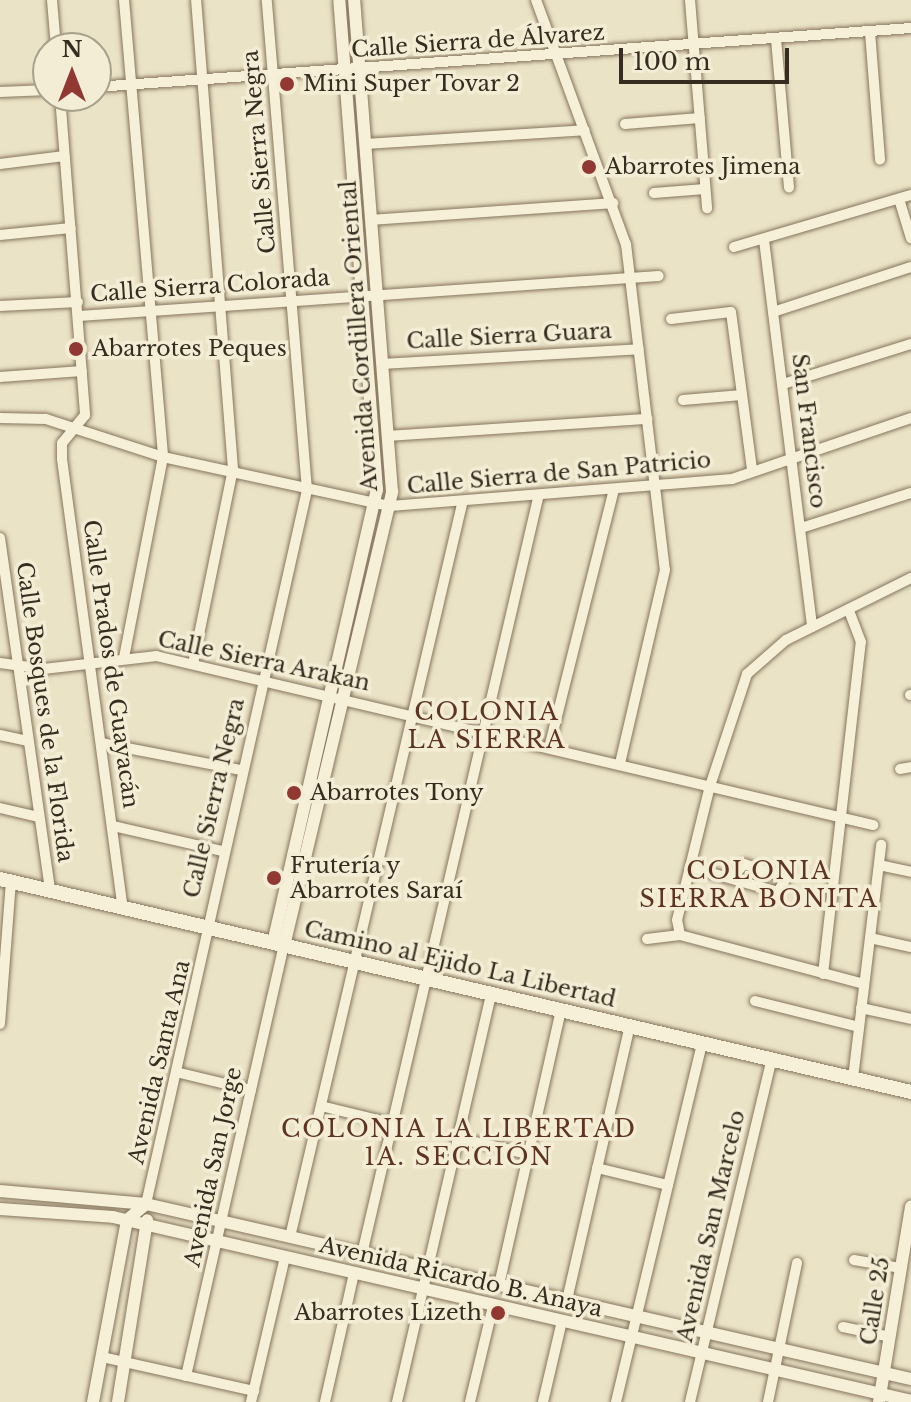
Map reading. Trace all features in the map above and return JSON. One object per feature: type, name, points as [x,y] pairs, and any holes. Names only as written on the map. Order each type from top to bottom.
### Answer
[{"type":"main road","name":"Camino al Ejido La Libertad","points":[[5,881],[911,1092]]},
{"type":"street","points":[[52,0],[55,32]]},
{"type":"street","points":[[124,0],[163,457],[124,658]]},
{"type":"street","points":[[193,664],[233,469],[196,0]]},
{"type":"street","name":"Calle Sierra Negra","points":[[208,928],[222,851],[307,490],[267,0]]},
{"type":"street","points":[[339,1],[354,0]]},
{"type":"street","name":"Avenida Cordillera Oriental","points":[[278,944],[347,699],[390,506],[388,436],[354,0]]},
{"type":"street","points":[[536,0],[613,203],[631,277],[647,419],[664,591],[620,764]]},
{"type":"street","points":[[690,0],[707,208]]},
{"type":"street","name":"Avenida Cordillera Oriental","points":[[278,944],[374,504],[339,1]]},
{"type":"street","name":"Calle Sierra de Álvarez","points":[[112,86],[911,28]]},
{"type":"street","points":[[870,32],[880,160]]},
{"type":"street","points":[[776,39],[789,187]]},
{"type":"street","points":[[0,92],[32,91]]},
{"type":"street","name":"Calle Prados de Guayacán","points":[[61,112],[85,415],[73,430],[62,459],[123,908]]},
{"type":"street","points":[[625,124],[700,118]]},
{"type":"street","points":[[365,144],[585,130]]},
{"type":"street","points":[[0,164],[65,156]]},
{"type":"street","points":[[654,193],[705,189]]},
{"type":"street","points":[[734,247],[911,195]]},
{"type":"street","points":[[899,199],[911,238]]},
{"type":"street","points":[[371,220],[613,203]]},
{"type":"street","points":[[0,235],[71,228]]},
{"type":"street","name":"San Francisco","points":[[764,240],[812,627]]},
{"type":"street","points":[[773,312],[911,267]]},
{"type":"street","name":"Calle Sierra Colorada","points":[[79,316],[659,276]]},
{"type":"street","points":[[0,306],[78,302]]},
{"type":"street","points":[[671,319],[731,312],[752,470]]},
{"type":"street","points":[[783,384],[911,344]]},
{"type":"street","name":"Calle Sierra Guara","points":[[382,364],[639,349]]},
{"type":"street","points":[[0,377],[82,371]]},
{"type":"street","points":[[683,400],[742,395]]},
{"type":"street","name":"Calle Sierra de San Patricio","points":[[0,418],[34,417],[163,457],[233,469],[307,490],[390,506],[654,490],[752,470],[911,418]]},
{"type":"street","points":[[388,436],[647,419]]},
{"type":"street","points":[[549,748],[613,493]]},
{"type":"street","points":[[801,528],[911,493]]},
{"type":"street","points":[[362,1254],[390,1123],[538,498]]},
{"type":"street","points":[[290,1237],[462,504]]},
{"type":"street","name":"Calle Bosques de la Florida","points":[[0,538],[4,589],[50,891]]},
{"type":"street","points":[[680,935],[690,867],[710,786],[747,674],[812,627],[911,578]]},
{"type":"street","points":[[823,974],[861,642],[849,610]]},
{"type":"street","name":"Calle Sierra Arakan","points":[[0,663],[18,667],[124,658],[193,664],[873,825]]},
{"type":"street","points":[[0,735],[28,741]]},
{"type":"street","points":[[101,743],[241,770]]},
{"type":"street","points":[[0,808],[38,817]]},
{"type":"street","points":[[113,826],[222,851]]},
{"type":"street","points":[[853,1078],[881,845]]},
{"type":"street","points":[[690,867],[778,892],[786,878],[744,864],[732,878]]},
{"type":"street","points":[[879,865],[911,872]]},
{"type":"street","points":[[0,1024],[5,881]]},
{"type":"street","name":"Avenida Santa Ana","points":[[118,1402],[148,1225],[146,1204],[180,1073],[208,928]]},
{"type":"street","points":[[647,939],[680,935],[864,984]]},
{"type":"street","points":[[870,938],[911,947]]},
{"type":"street","name":"Avenida San Jorge","points":[[186,1376],[251,1090],[278,944]]},
{"type":"street","points":[[397,1402],[491,994]]},
{"type":"street","points":[[755,1001],[859,1027]]},
{"type":"street","points":[[861,1008],[911,1019]]},
{"type":"street","points":[[499,1285],[561,1010]]},
{"type":"street","points":[[567,1300],[630,1026]]},
{"type":"street","points":[[616,1402],[702,1043]]},
{"type":"street","name":"Avenida San Marcelo","points":[[690,1402],[772,1059]]},
{"type":"street","points":[[180,1073],[251,1090]]},
{"type":"street","points":[[321,1106],[390,1123]]},
{"type":"street","points":[[457,1138],[528,1154]]},
{"type":"street","points":[[597,1168],[668,1185]]},
{"type":"street","name":"Avenida Ricardo B. Anaya","points":[[0,1191],[146,1204],[911,1379]]},
{"type":"street","points":[[93,1402],[127,1220],[146,1204]]},
{"type":"street","name":"Calle 25","points":[[880,1398],[911,1207]]},
{"type":"street","name":"Avenida Ricardo B. Anaya","points":[[0,1209],[127,1220],[776,1370],[880,1398],[911,1401]]},
{"type":"street","points":[[102,1357],[186,1376],[253,1396],[285,1257]]},
{"type":"street","points":[[854,1260],[901,1268]]},
{"type":"street","points":[[768,1402],[797,1263]]},
{"type":"street","points":[[325,1402],[354,1273]]},
{"type":"street","points":[[470,1402],[493,1306]]},
{"type":"street","points":[[543,1402],[562,1321]]},
{"type":"street","points":[[843,1327],[890,1337]]},
{"type":"place","name":"Mini Super Tovar 2","points":[[287,84]]},
{"type":"place","name":"Abarrotes Jimena","points":[[589,167]]},
{"type":"place","name":"Abarrotes Peques","points":[[76,349]]},
{"type":"place","name":"Abarrotes Tony","points":[[294,793]]},
{"type":"place","name":"Frutería y Abarrotes Saraí","points":[[274,878]]},
{"type":"place","name":"Abarrotes Lizeth","points":[[498,1313]]},
{"type":"district","name":"COLONIA LA SIERRA","points":[[487,726]]},
{"type":"district","name":"COLONIA SIERRA BONITA","points":[[759,885]]},
{"type":"district","name":"COLONIA LA LIBERTAD 1A. SECCIÓN","points":[[459,1143]]}]
